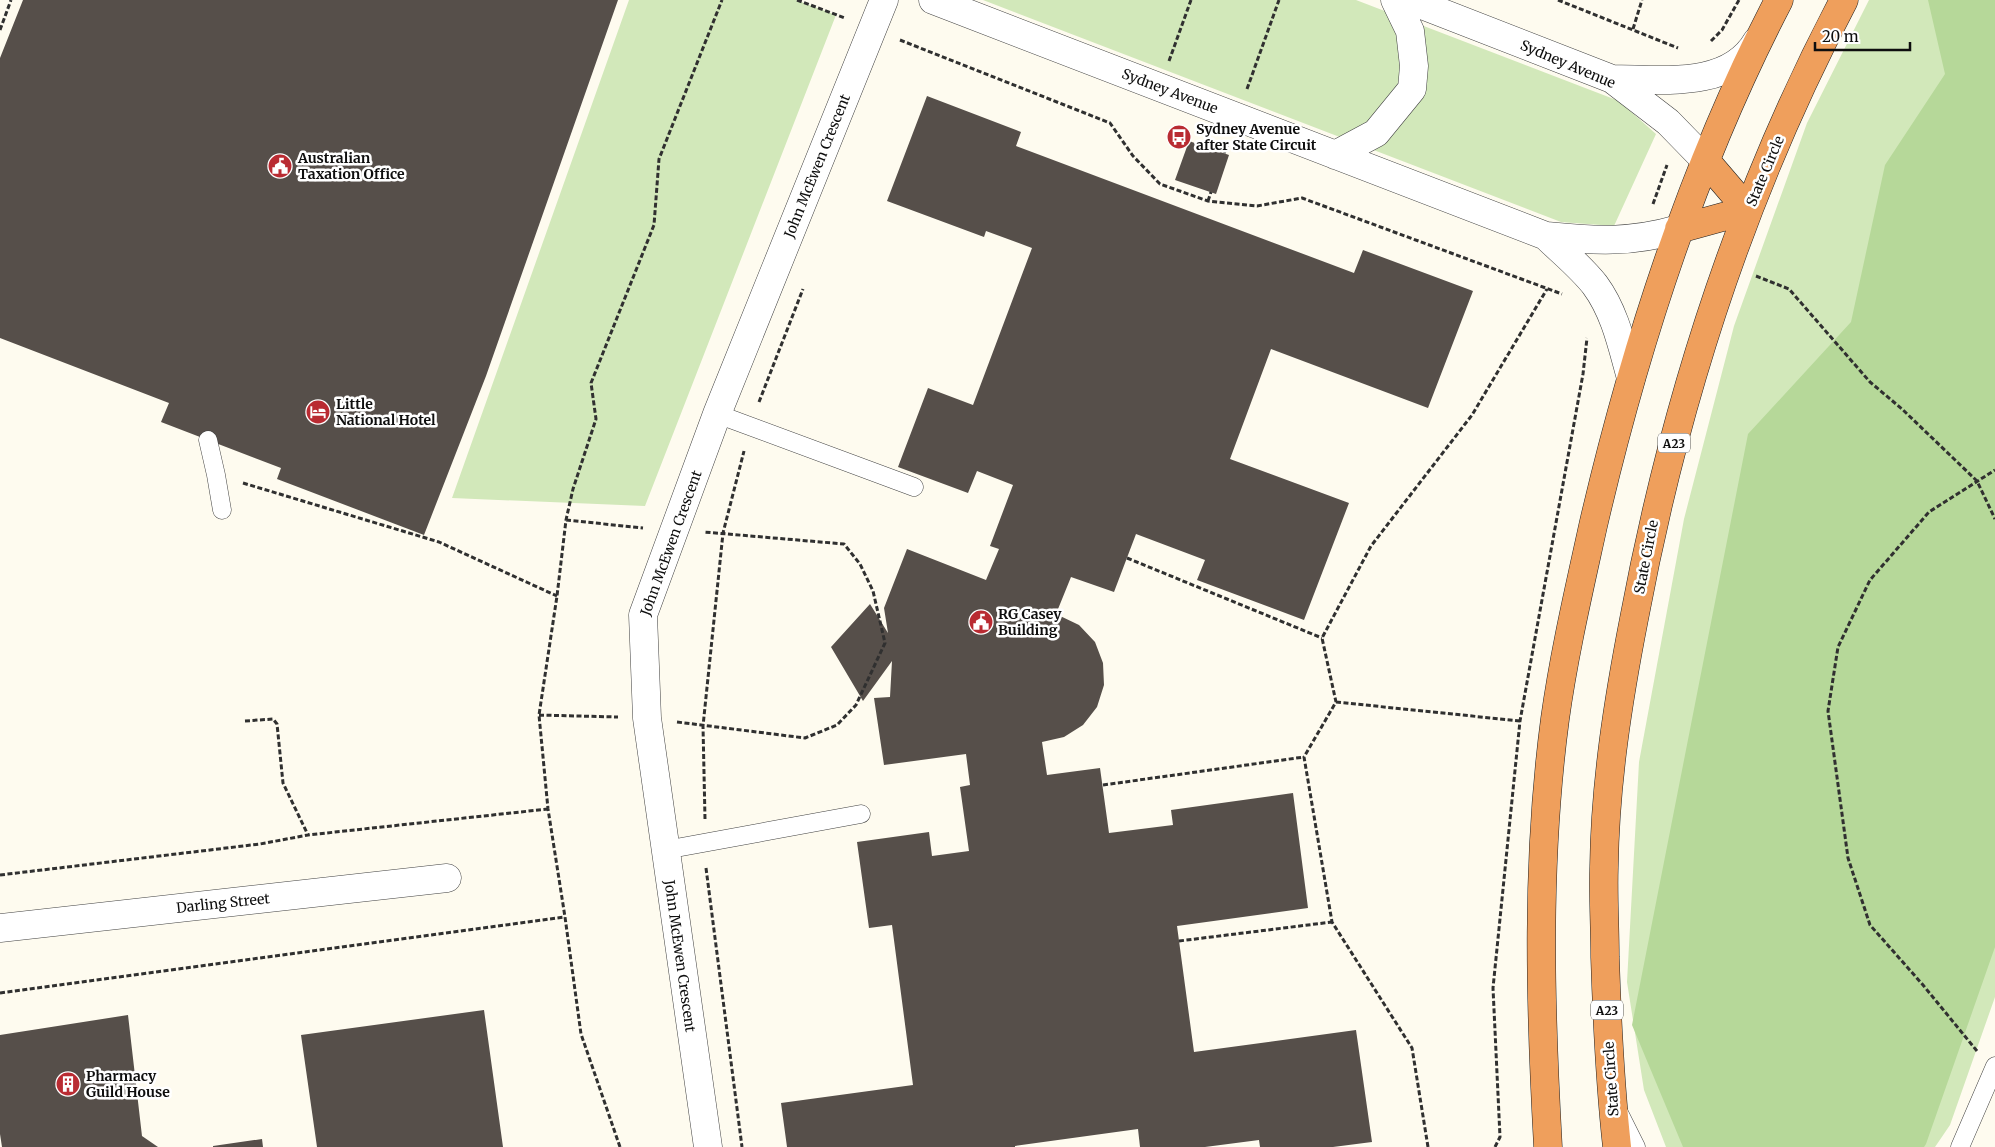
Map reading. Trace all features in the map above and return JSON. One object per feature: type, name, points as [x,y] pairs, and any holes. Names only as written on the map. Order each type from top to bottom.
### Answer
[{"type":"highway","points":[[1548,1147],[1542,1055],[1540,938],[1546,809],[1553,736],[1575,607],[1607,469],[1631,378],[1679,229],[1706,160],[1759,40],[1779,0]]},
{"type":"highway","name":"State Circle","points":[[1617,1147],[1608,1033],[1604,867],[1609,786],[1622,682],[1655,513],[1705,337],[1748,210],[1790,109],[1844,0]]},
{"type":"highway","name":"Sydney Avenue","points":[[1679,229],[1748,210],[1706,160]]},
{"type":"street","name":"John McEwen Crescent","points":[[708,1147],[647,718],[643,615],[717,414],[884,0]]},
{"type":"street","name":"Sydney Avenue","points":[[933,0],[1546,236],[1586,240],[1624,240],[1656,236],[1679,229]]},
{"type":"street","points":[[1335,155],[1376,133],[1412,89],[1414,66],[1410,31],[1395,0]]},
{"type":"street","name":"Sydney Avenue","points":[[1409,0],[1612,79],[1668,122],[1706,160]]},
{"type":"street","points":[[1612,79],[1676,80],[1713,74],[1726,70],[1745,59],[1759,40]]},
{"type":"street","name":"Sydney Avenue","points":[[1546,236],[1588,277],[1603,297],[1619,334],[1631,378]]},
{"type":"street","name":"Darling Street","points":[[0,928],[447,878]]},
{"type":"lane","points":[[717,414],[914,487]]},
{"type":"lane","points":[[208,440],[222,510]]},
{"type":"lane","points":[[665,850],[861,814]]},
{"type":"lane","points":[[1960,1147],[1994,1069]]},
{"type":"lane","points":[[1612,1099],[1636,1147]]},
{"type":"path","points":[[0,30],[11,0]]},
{"type":"path","points":[[620,1147],[581,1034],[548,809],[539,715],[557,596],[566,520],[573,488],[596,419],[591,383],[654,225],[659,159],[722,0]]},
{"type":"path","points":[[797,0],[1110,123],[1133,156],[1160,184],[1208,201],[1257,206],[1302,198],[1565,295]]},
{"type":"path","points":[[1160,87],[1191,0]]},
{"type":"path","points":[[1247,91],[1279,0]]},
{"type":"path","points":[[1558,0],[1678,48]]},
{"type":"path","points":[[1633,29],[1642,0]]},
{"type":"path","points":[[1706,46],[1722,30],[1739,0]]},
{"type":"path","points":[[1224,153],[1228,143]]},
{"type":"path","points":[[1652,206],[1668,162]]},
{"type":"path","points":[[1208,201],[1211,192]]},
{"type":"path","points":[[1752,275],[1789,289],[1870,382],[1902,409],[1977,481],[1995,519]]},
{"type":"path","points":[[1428,1147],[1412,1048],[1332,922],[1304,757],[1336,702],[1322,638],[1371,546],[1472,415],[1547,289]]},
{"type":"path","points":[[705,812],[703,726],[724,533],[740,466]]},
{"type":"path","points":[[1994,1069],[1870,925],[1848,858],[1828,710],[1838,647],[1870,580],[1929,512],[1995,470]]},
{"type":"path","points":[[216,474],[439,542],[557,596]]},
{"type":"path","points":[[539,715],[647,718],[805,738],[838,725],[856,705],[885,643],[873,590],[860,564],[844,544],[724,533],[675,531],[566,520]]},
{"type":"path","points":[[1127,558],[1322,638]]},
{"type":"path","points":[[1336,702],[1520,721]]},
{"type":"path","points":[[245,721],[273,719],[277,724],[283,783],[308,834]]},
{"type":"path","points":[[1102,784],[1304,757]]},
{"type":"path","points":[[0,875],[260,844],[308,834],[548,809]]},
{"type":"path","points":[[706,879],[742,1147]]},
{"type":"path","points":[[0,993],[565,917]]},
{"type":"path","points":[[1179,941],[1332,922]]},
{"type":"green space","points":[[629,0],[796,0],[836,15],[645,506],[452,498]]},
{"type":"green space","points":[[983,0],[1356,0],[1619,101],[1656,134],[1614,226],[1561,222]]},
{"type":"green space","points":[[1869,0],[1995,0],[1995,997],[1950,1125],[1935,1147],[1666,1147],[1644,1090],[1627,982],[1639,762],[1684,519],[1734,326],[1807,123]]},
{"type":"green space","points":[[1928,0],[1995,0],[1995,947],[1924,1147],[1683,1147],[1632,1025],[1748,434],[1851,322],[1885,165],[1945,74]]},
{"type":"building","name":"Australian Taxation Office","points":[[23,0],[618,0],[486,376],[424,535],[277,479],[281,468],[161,422],[169,403],[0,338],[0,58]]},
{"type":"building","name":"RG Casey Building","points":[[927,96],[1021,132],[1016,146],[1354,273],[1363,250],[1473,291],[1428,408],[1271,349],[1230,459],[1349,503],[1304,620],[1197,580],[1205,560],[1136,534],[1114,592],[1071,577],[1056,614],[1079,625],[1095,642],[1103,663],[1104,685],[1097,707],[1083,725],[1064,737],[1042,742],[1047,775],[1100,768],[1109,833],[1173,825],[1171,810],[1293,793],[1308,908],[1177,926],[1194,1052],[1356,1030],[1372,1142],[1333,1147],[1260,1147],[1259,1140],[1205,1147],[1140,1147],[1138,1129],[1015,1147],[787,1147],[781,1103],[913,1085],[892,925],[869,928],[857,842],[929,832],[932,856],[969,851],[960,787],[970,785],[966,754],[884,765],[874,698],[890,697],[892,661],[863,701],[831,647],[870,604],[888,633],[884,608],[907,549],[986,580],[999,549],[990,546],[1013,485],[977,471],[968,493],[898,467],[928,388],[973,405],[1032,248],[986,231],[984,237],[887,201]]},
{"type":"building","points":[[1189,141],[1229,155],[1216,194],[1175,180]]},
{"type":"building","points":[[484,1010],[503,1147],[317,1147],[301,1035]]},
{"type":"building","name":"Pharmacy Guild House","points":[[128,1015],[142,1136],[158,1147],[2,1147],[0,1134],[0,1035]]},
{"type":"building","points":[[262,1139],[263,1147],[213,1147],[213,1146]]},
{"type":"place","name":"Sydney Avenue after State Circuit","points":[[1179,137]]},
{"type":"place","name":"Australian Taxation Office","points":[[280,166]]},
{"type":"place","name":"Little National Hotel","points":[[318,412]]},
{"type":"place","name":"RG Casey Building","points":[[981,622]]},
{"type":"place","name":"Pharmacy Guild House","points":[[68,1084]]}]
